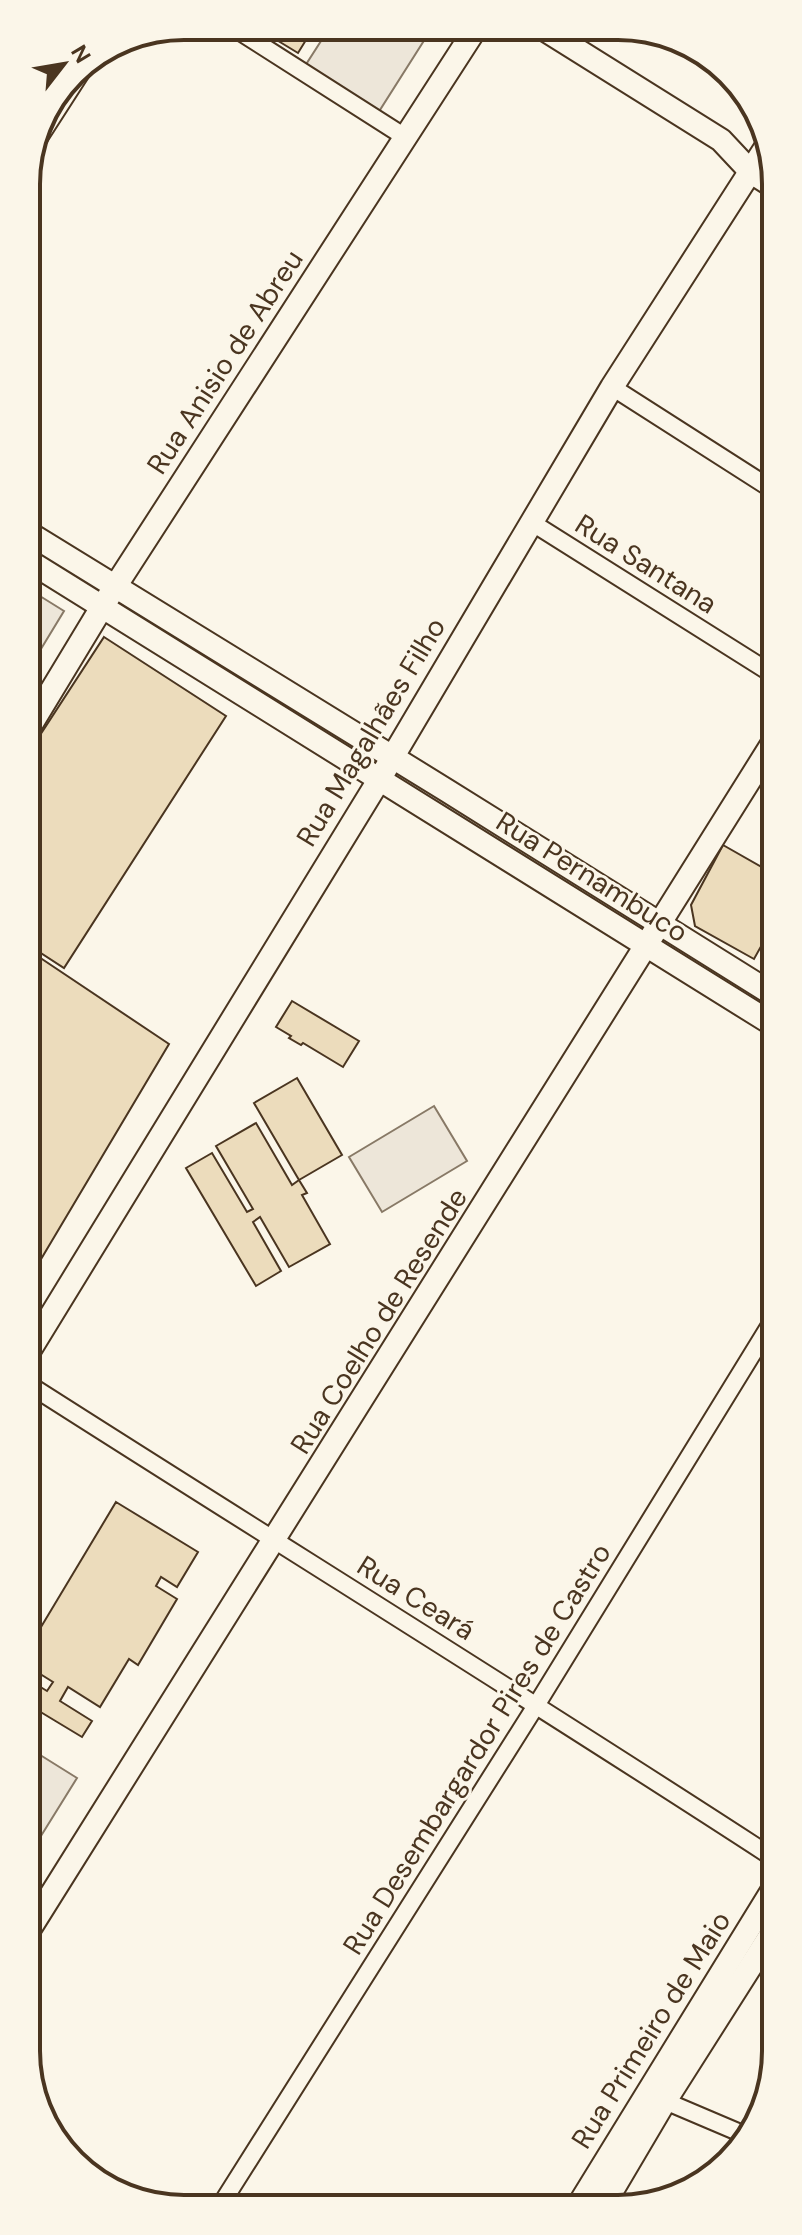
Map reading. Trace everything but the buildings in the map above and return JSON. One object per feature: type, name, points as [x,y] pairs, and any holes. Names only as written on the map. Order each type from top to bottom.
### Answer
[{"type":"main road","name":"Rua Anisio de Abreu","points":[[40,710],[102,607],[468,40]]},
{"type":"main road","points":[[561,40],[721,140],[751,172],[762,179]]},
{"type":"main road","points":[[721,140],[756,147]]},
{"type":"main road","name":"Rua Magalhães Filho","points":[[40,1333],[379,780],[612,387],[760,161]]},
{"type":"main road","name":"Rua Pernambuco","points":[[40,540],[762,987]]},
{"type":"main road","name":"Rua Pernambuco","points":[[40,568],[762,1018]]},
{"type":"main road","name":"Rua Coelho de Resende","points":[[40,1913],[276,1542],[762,760]]},
{"type":"main road","name":"Rua Primeiro de Maio","points":[[585,2195],[762,1907]]},
{"type":"main road","name":"Rua Primeiro de Maio","points":[[615,2195],[665,2101],[762,1948]]},
{"type":"street","points":[[253,40],[405,137]]},
{"type":"street","points":[[612,387],[762,483]]},
{"type":"street","name":"Rua Santana","points":[[531,522],[762,667]]},
{"type":"street","name":"Rua Desembargardor Pires de Castro","points":[[227,2195],[537,1704],[762,1338]]},
{"type":"street","name":"Rua Ceará","points":[[40,1392],[537,1704],[762,1851]]},
{"type":"street","points":[[665,2101],[737,2132]]},
{"type":"shaded area","points":[[322,40],[424,40],[378,113],[305,66]]},
{"type":"shaded area","points":[[40,596],[64,611],[40,651]]},
{"type":"shaded area","points":[[434,1106],[467,1161],[382,1212],[349,1157]]},
{"type":"shaded area","points":[[40,1755],[77,1778],[40,1838]]}]
